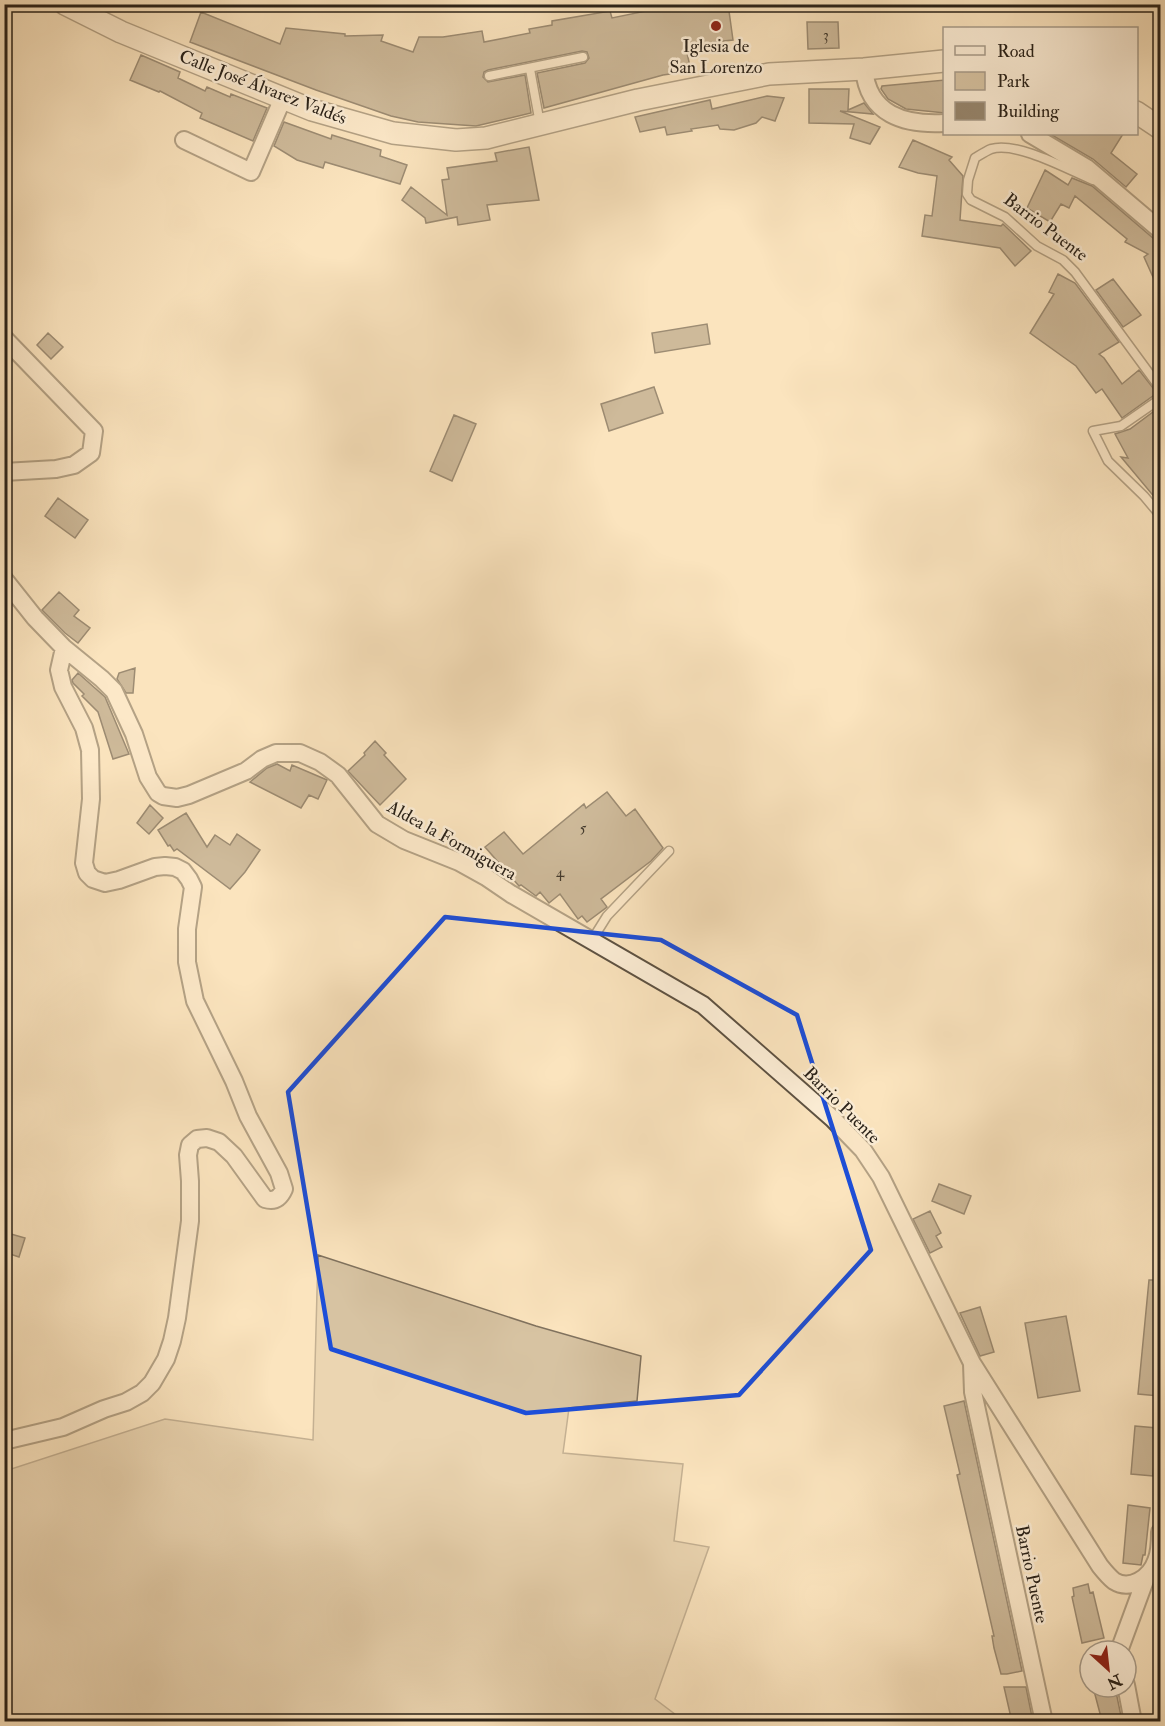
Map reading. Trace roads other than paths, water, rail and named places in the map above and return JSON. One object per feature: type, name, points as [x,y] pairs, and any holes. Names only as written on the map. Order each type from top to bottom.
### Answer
[{"type":"street","name":"Calle José Álvarez Valdés","points":[[65,4],[122,32],[312,110],[393,133],[456,140],[486,138],[638,100],[769,74],[864,69],[943,61]]},
{"type":"street","points":[[864,69],[865,81],[871,95],[889,113],[919,124],[943,123]]},
{"type":"street","points":[[184,140],[251,172],[283,98]]},
{"type":"street","points":[[1138,113],[1161,128]]},
{"type":"street","points":[[1032,135],[1087,168],[1161,230]]},
{"type":"street","points":[[4,338],[94,432],[91,453],[74,465],[56,469],[4,472]]},
{"type":"street","name":"Aldea la Formiguera","points":[[4,579],[35,618],[64,648],[114,691],[134,734],[148,777],[158,794],[177,798],[189,795],[246,771],[262,759],[276,753],[300,753],[320,762],[338,775],[377,824],[404,840],[477,872],[511,894],[597,942]]},
{"type":"street","points":[[4,1442],[71,1424],[126,1402],[142,1393],[152,1383],[166,1359],[177,1318],[190,1221],[188,1155],[190,1145],[197,1140],[207,1138],[219,1142],[234,1155],[265,1199],[271,1201],[277,1198],[284,1189],[279,1173],[248,1116],[234,1081],[195,1001],[187,962],[187,929],[193,887],[189,879],[183,871],[165,866],[105,883],[93,879],[87,873],[84,863],[91,798],[90,750],[84,728],[63,687],[59,670],[64,648]]},
{"type":"street","name":"Barrio Puente","points":[[597,942],[703,1005],[833,1119],[863,1150],[881,1177],[972,1363],[1100,1566],[1113,1580],[1125,1585],[1138,1582],[1147,1575]]},
{"type":"street","name":"Barrio Puente","points":[[972,1363],[973,1392],[1044,1722]]},
{"type":"street","points":[[1123,1639],[1147,1575],[1156,1562],[1161,1532]]},
{"type":"street","points":[[1129,1699],[1133,1722]]},
{"type":"lane","points":[[489,76],[583,57]]},
{"type":"lane","points":[[530,69],[540,125]]},
{"type":"lane","name":"Barrio Puente","points":[[1112,187],[1039,158],[1005,148],[992,149],[975,158],[968,180],[967,194],[971,200],[1005,217],[1037,246],[1063,260],[1075,272],[1161,388]]},
{"type":"lane","points":[[1161,399],[1121,426],[1094,431],[1108,460],[1161,515]]},
{"type":"lane","points":[[597,942],[608,916],[669,851]]},
{"type":"place","name":"Iglesia de San Lorenzo","points":[[716,26]]}]
